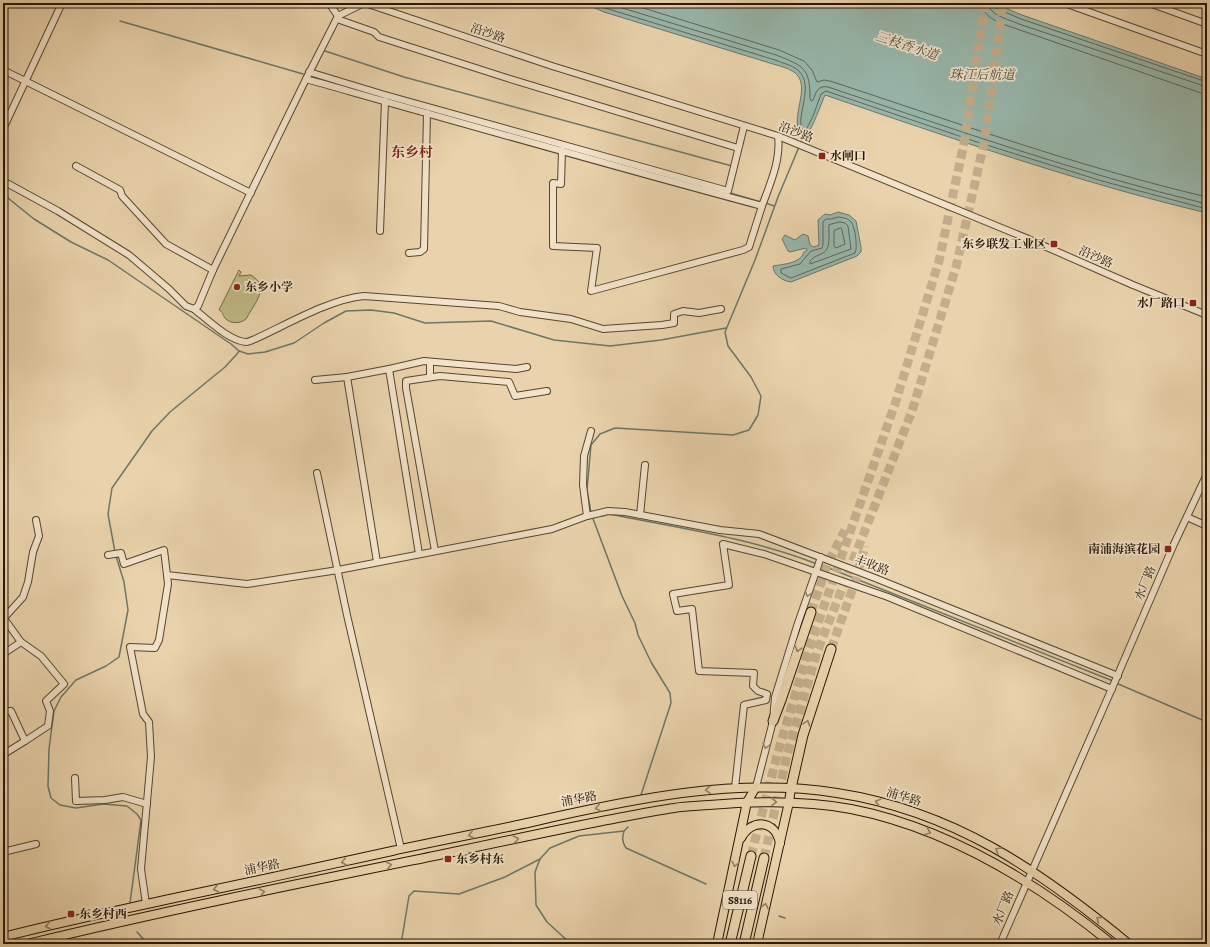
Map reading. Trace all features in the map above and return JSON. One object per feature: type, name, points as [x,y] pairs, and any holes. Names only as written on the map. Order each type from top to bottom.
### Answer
[{"type":"highway","points":[[773,721],[811,612]]},
{"type":"highway","points":[[791,788],[803,735],[831,649]]},
{"type":"highway","name":"S8116","points":[[730,944],[751,856]]},
{"type":"highway","name":"S8116","points":[[744,944],[764,858]]},
{"type":"main road","name":"浦华路","points":[[3,937],[127,908],[401,849],[640,800],[702,790],[756,787],[791,788],[837,793],[873,800],[935,819],[966,833],[1032,870],[1065,893],[1129,944]]},
{"type":"main road","points":[[717,944],[747,802],[756,787]]},
{"type":"main road","points":[[757,944],[791,788]]},
{"type":"main road","name":"浦华路","points":[[27,944],[130,920],[628,816],[676,807],[747,802],[819,804],[851,809],[897,821],[947,840],[980,855],[1026,882],[1073,913],[1112,944]]},
{"type":"main road","points":[[740,840],[743,834],[751,827],[764,824],[769,825],[776,831],[780,844]]},
{"type":"street","points":[[3,129],[62,3]]},
{"type":"street","points":[[329,3],[337,17],[374,32],[379,37],[507,78],[738,148]]},
{"type":"street","points":[[194,309],[198,306],[213,270],[337,17],[365,3]]},
{"type":"street","name":"沿沙路","points":[[365,3],[552,66],[778,136],[1026,238],[1207,316]]},
{"type":"street","points":[[1064,3],[1207,54]]},
{"type":"street","points":[[1149,3],[1207,24]]},
{"type":"street","points":[[3,70],[251,193]]},
{"type":"street","points":[[309,72],[385,95],[728,190],[744,126]]},
{"type":"street","points":[[306,78],[762,206]]},
{"type":"street","points":[[380,231],[385,101]]},
{"type":"street","points":[[409,253],[420,252],[424,249],[427,113]]},
{"type":"street","points":[[562,150],[561,184],[553,183],[553,246],[597,248],[591,291],[743,250],[749,247],[771,181],[780,148],[778,136]]},
{"type":"street","points":[[76,166],[120,190],[122,196],[166,244],[213,270]]},
{"type":"street","points":[[3,181],[58,210],[129,255],[169,289],[186,306],[194,309],[226,334],[237,340],[247,342],[302,316],[353,297],[364,296],[499,306],[520,312],[571,319],[603,329],[662,326],[674,323],[674,314],[683,311],[699,313],[721,309]]},
{"type":"street","points":[[315,380],[347,377],[424,361],[516,369],[527,367]]},
{"type":"street","points":[[430,362],[430,378]]},
{"type":"street","points":[[389,368],[420,554]]},
{"type":"street","points":[[435,552],[406,381],[440,376],[509,382],[515,396],[547,391]]},
{"type":"street","points":[[347,377],[377,562]]},
{"type":"street","points":[[586,516],[583,485],[584,456],[591,431]]},
{"type":"street","points":[[640,515],[645,465]]},
{"type":"street","points":[[317,473],[346,615],[401,849]]},
{"type":"street","name":"水厂路","points":[[1113,688],[1174,544],[1207,474]]},
{"type":"street","name":"丰收路","points":[[167,575],[248,584],[338,570],[552,529],[586,516],[608,511],[625,512],[720,530],[759,534],[821,557],[1117,678]]},
{"type":"street","points":[[1187,517],[1207,526]]},
{"type":"street","points":[[3,751],[4,754],[48,726],[50,711],[46,701],[64,684],[41,656],[21,642],[4,618],[23,597],[28,582],[33,552],[39,536],[36,520]]},
{"type":"street","points":[[735,788],[744,705],[766,700],[766,694],[758,691],[753,686],[754,673],[699,671],[692,609],[677,611],[673,594],[729,585],[723,544],[764,554],[888,597],[1113,688],[1032,870]]},
{"type":"street","points":[[108,555],[121,553],[124,564],[164,550],[168,584],[160,640],[155,648],[130,647],[143,714],[149,722],[151,756],[141,869],[142,905]]},
{"type":"street","points":[[756,787],[773,721],[775,697],[798,623],[821,557]]},
{"type":"street","points":[[3,654],[21,642]]},
{"type":"street","points":[[3,711],[12,711],[25,741]]},
{"type":"street","points":[[75,778],[76,801],[105,800],[124,797],[147,804]]},
{"type":"street","points":[[3,852],[36,844]]},
{"type":"street","name":"水厂路","points":[[1000,944],[1032,870]]},
{"type":"shaded area","points":[[239,270],[241,272],[239,276],[251,275],[257,280],[260,285],[260,290],[259,296],[246,319],[235,323],[227,320],[219,310]]},
{"type":"water","name":"珠江后航道","points":[[583,3],[993,3],[1022,15],[1207,79],[1207,213],[1110,188],[967,143],[825,95],[810,130],[807,135],[803,137],[797,122],[801,86],[799,78],[794,72],[781,66],[604,12]]},
{"type":"water","points":[[838,212],[849,215],[856,221],[861,252],[857,256],[791,282],[782,279],[777,275],[773,269],[773,266],[795,261],[799,259],[807,250],[806,248],[790,252],[788,251],[782,239],[785,235],[795,240],[803,234],[808,236],[810,245],[814,247],[819,245],[818,220],[825,214],[830,215]]},
{"type":"waterway","points":[[120,21],[303,74]]},
{"type":"waterway","points":[[322,50],[404,77],[732,166]]},
{"type":"waterway","points":[[312,77],[347,86]]},
{"type":"waterway","points":[[800,143],[803,136]]},
{"type":"waterway","points":[[591,513],[587,490],[591,445],[600,434],[615,428],[733,435],[749,430],[758,415],[761,396],[751,377],[728,346],[725,332],[799,147]]},
{"type":"waterway","points":[[730,193],[761,202]]},
{"type":"waterway","points":[[3,194],[34,219],[71,242],[108,260],[239,351]]},
{"type":"waterway","points":[[766,203],[774,206]]},
{"type":"waterway","points":[[115,552],[108,514],[112,488],[152,431],[170,412],[225,367],[239,351],[248,354],[265,352],[294,343],[324,323],[346,311],[371,310],[394,313],[425,323],[491,321],[554,340],[610,346],[661,340],[726,328]]},
{"type":"waterway","points":[[602,516],[609,514],[741,540],[817,564]]},
{"type":"waterway","points":[[592,516],[622,596],[635,623],[638,635],[651,662],[670,693],[671,703],[641,795]]},
{"type":"waterway","points":[[116,556],[124,582],[128,610],[119,657],[106,666],[76,680],[61,697],[54,711],[49,749],[48,786],[51,798],[60,805],[76,808],[103,804],[127,806],[137,814],[141,820],[130,903]]},
{"type":"waterway","points":[[821,565],[1113,681]]},
{"type":"waterway","points":[[1116,683],[1207,722]]},
{"type":"waterway","points":[[571,944],[547,922],[536,905],[535,872],[540,859],[550,848],[579,836],[624,831],[628,827]]},
{"type":"waterway","points":[[624,831],[623,840],[626,848],[706,884]]},
{"type":"waterway","points":[[401,944],[409,896],[414,891],[459,894],[505,877],[540,859]]},
{"type":"waterway","points":[[779,916],[785,918]]},
{"type":"waterway","points":[[137,932],[148,944]]},
{"type":"tunnel","points":[[751,856],[778,752],[809,649],[895,404],[939,261],[965,138],[985,3]]},
{"type":"tunnel","points":[[764,858],[787,755],[817,652],[912,411],[956,267],[984,143],[1003,3]]},
{"type":"tunnel","points":[[811,612],[827,565],[845,530]]},
{"type":"tunnel","points":[[831,649],[855,582],[865,546]]},
{"type":"place","name":"水闸口","points":[[822,156]]},
{"type":"place","name":"东乡联发工业区","points":[[1054,244]]},
{"type":"place","name":"东乡小学","points":[[237,287]]},
{"type":"place","name":"水厂路口","points":[[1193,303]]},
{"type":"place","name":"南浦海滨花园","points":[[1168,549]]},
{"type":"place","name":"东乡村东","points":[[448,859]]},
{"type":"place","name":"东乡村西","points":[[71,914]]},
{"type":"district","name":"东乡村","points":[[412,152]]},
{"type":"water label","name":"三枝香水道","points":[[907,45]]}]
